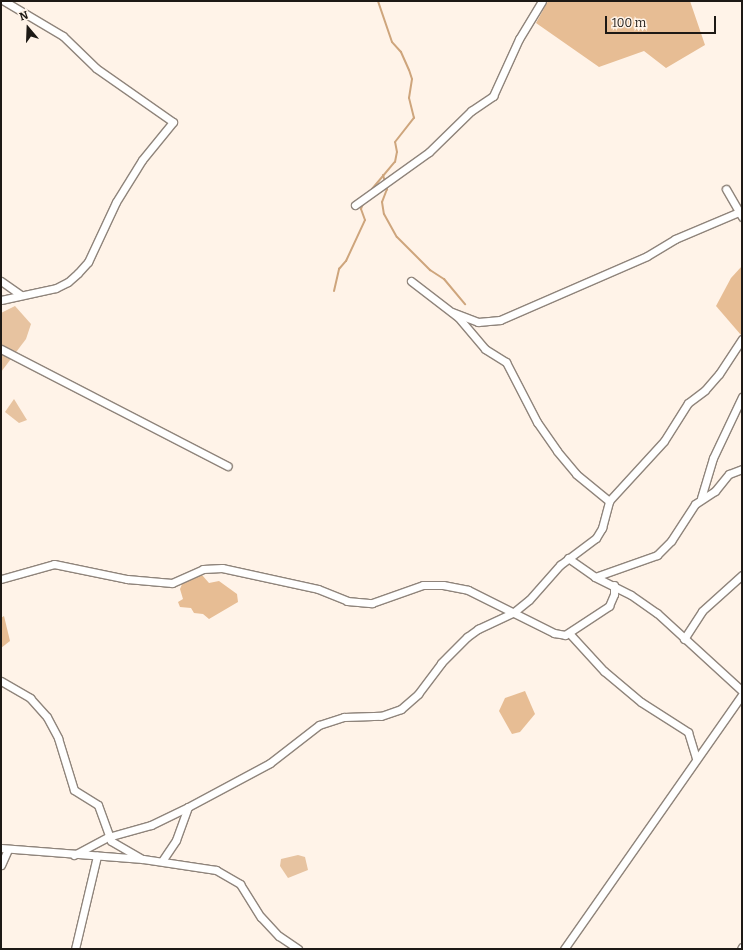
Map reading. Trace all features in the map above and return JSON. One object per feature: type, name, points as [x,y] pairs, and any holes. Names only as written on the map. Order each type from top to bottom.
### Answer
[{"type":"street","points":[[1,300],[56,288],[68,282],[88,262],[116,202],[142,160],[173,122],[110,79],[63,36],[4,1]]},
{"type":"street","points":[[354,205],[429,152],[471,111],[493,96],[519,39],[542,1]]},
{"type":"street","points":[[452,312],[478,322],[500,320],[647,256],[675,239],[740,215],[726,189]]},
{"type":"street","points":[[1,281],[21,295]]},
{"type":"street","points":[[411,281],[452,312],[485,349],[506,362],[538,422],[568,467],[609,501]]},
{"type":"street","points":[[74,855],[108,837],[151,825],[188,807],[270,763],[319,725],[344,717],[381,716],[401,709],[418,694],[441,663],[467,637],[478,629],[514,612],[529,600],[568,558],[596,538],[602,528],[609,501],[664,440],[688,403],[705,390],[719,374],[742,339]]},
{"type":"street","points":[[1,349],[228,466]]},
{"type":"street","points":[[701,498],[713,458],[742,397]]},
{"type":"street","points":[[596,576],[657,555],[671,541],[687,513],[701,498],[715,491],[729,474],[742,468]]},
{"type":"street","points":[[568,558],[596,576],[614,585],[657,613],[742,690]]},
{"type":"street","points":[[1,579],[54,564],[127,579],[172,583],[203,569],[222,568],[318,589],[347,601],[372,603],[423,585],[457,587],[514,612],[554,633],[569,634],[609,606],[612,600],[614,585]]},
{"type":"street","points":[[684,639],[702,612],[742,575]]},
{"type":"street","points":[[569,634],[604,671],[641,702],[688,732],[696,759]]},
{"type":"street","points":[[1,676],[10,686]]},
{"type":"street","points":[[1,681],[30,698],[47,717],[58,738],[74,790],[98,805],[108,837],[142,859]]},
{"type":"street","points":[[564,949],[742,695]]},
{"type":"street","points":[[162,861],[176,840],[188,807]]},
{"type":"street","points":[[1,865],[5,848],[74,855],[142,859],[205,867],[234,879],[246,890],[269,925],[298,949]]},
{"type":"street","points":[[75,949],[97,856]]},
{"type":"shaded area","points":[[548,1],[690,1],[705,45],[666,68],[644,51],[599,67],[536,23]]},
{"type":"shaded area","points":[[742,266],[741,335],[716,306],[731,278]]},
{"type":"shaded area","points":[[15,306],[31,324],[26,339],[1,372],[1,313]]},
{"type":"shaded area","points":[[14,399],[27,420],[19,423],[5,412]]},
{"type":"shaded area","points":[[202,575],[209,583],[219,581],[237,594],[238,602],[209,619],[203,614],[194,613],[191,608],[180,607],[178,602],[183,599],[180,589],[183,582]]},
{"type":"shaded area","points":[[4,616],[10,641],[1,648],[1,618]]},
{"type":"shaded area","points":[[525,691],[535,714],[520,732],[512,734],[499,711],[505,698]]},
{"type":"shaded area","points":[[298,855],[305,857],[308,870],[288,878],[280,866],[281,859]]},
{"type":"waterway","points":[[372,189],[395,162],[397,152],[395,142],[414,118],[409,98],[412,79],[401,52],[392,42],[378,1]]},
{"type":"waterway","points":[[383,175],[387,189],[382,202],[384,214],[397,237],[430,270],[444,279],[465,304]]},
{"type":"waterway","points":[[334,291],[339,269],[346,261],[365,220],[361,209],[364,201]]}]
